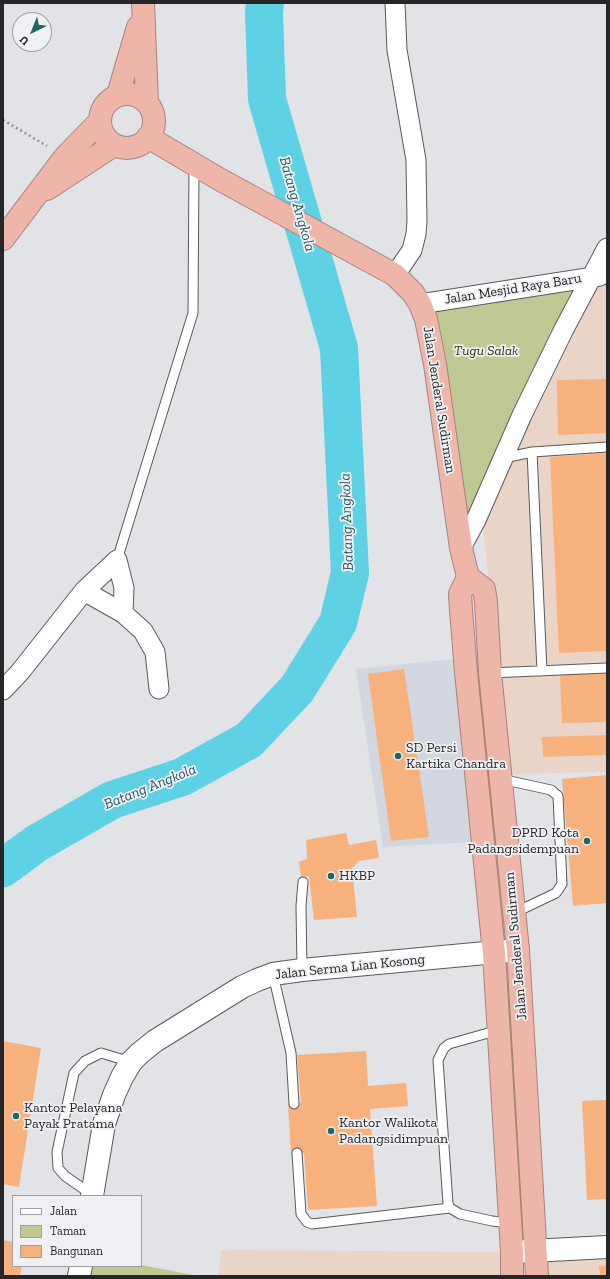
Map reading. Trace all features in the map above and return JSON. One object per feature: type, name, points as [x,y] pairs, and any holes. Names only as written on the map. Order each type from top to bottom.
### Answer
[{"type":"highway","points":[[118,95],[143,7]]},
{"type":"highway","points":[[143,7],[147,102]]},
{"type":"highway","points":[[128,93],[138,96],[147,102],[152,110],[154,119],[153,129],[148,138],[141,144],[123,148],[114,145],[107,139],[102,131],[100,121],[104,105],[110,99],[118,95],[128,93]]},
{"type":"highway","points":[[3,239],[65,157],[100,121]]},
{"type":"highway","name":"Jalan Jenderal Sudirman","points":[[148,138],[219,179],[395,275],[413,293],[420,304],[426,319],[435,364],[461,548],[468,577],[460,594],[460,610],[494,953],[512,1252],[512,1276]]},
{"type":"highway","points":[[35,197],[114,145]]},
{"type":"highway","name":"Jalan Jenderal Sudirman","points":[[468,577],[484,589],[490,673],[518,950],[537,1276]]},
{"type":"street","points":[[395,3],[397,50],[416,160],[417,221],[416,234],[412,250],[395,275]]},
{"type":"street","points":[[461,548],[476,520],[543,372],[599,276],[607,248]]},
{"type":"street","name":"Jalan Mesjid Raya Baru","points":[[420,304],[599,276]]},
{"type":"street","points":[[3,690],[20,672],[84,591],[117,560],[124,588],[123,613]]},
{"type":"street","points":[[84,591],[123,613],[143,631],[156,652],[159,689]]},
{"type":"street","name":"Jalan Serma Lian Kosong","points":[[92,1195],[104,1124],[117,1089],[131,1062],[155,1042],[242,987],[273,974],[302,970],[518,950]]},
{"type":"street","points":[[512,1252],[607,1246]]},
{"type":"lane","points":[[117,560],[193,313],[194,165]]},
{"type":"lane","points":[[503,458],[532,452],[607,447]]},
{"type":"lane","points":[[532,452],[542,671]]},
{"type":"lane","points":[[490,673],[607,668]]},
{"type":"lane","points":[[501,779],[551,790],[558,796],[562,884],[556,893],[514,913]]},
{"type":"lane","points":[[302,970],[301,906],[303,882]]},
{"type":"lane","points":[[273,974],[291,1053],[294,1104]]},
{"type":"lane","points":[[450,1208],[448,1204],[438,1060],[444,1048],[449,1044],[499,1030]]},
{"type":"lane","points":[[92,1195],[65,1176],[58,1168],[57,1152],[74,1073],[85,1061],[101,1053],[131,1062]]},
{"type":"lane","points":[[297,1153],[301,1214],[307,1222],[312,1224],[450,1208],[460,1214],[492,1221],[510,1223]]},
{"type":"path","points":[[3,120],[65,157]]},
{"type":"shaded area","points":[[595,280],[607,281],[607,772],[508,774],[482,514]]},
{"type":"shaded area","points":[[454,659],[474,842],[383,847],[356,669]]},
{"type":"shaded area","points":[[221,1250],[503,1252],[504,1276],[218,1276]]},
{"type":"shaded area","points":[[607,1252],[607,1276],[542,1276],[539,1257]]},
{"type":"green space","name":"Tugu Salak","points":[[579,281],[461,532],[423,306]]},
{"type":"green space","points":[[142,1265],[199,1276],[89,1276],[90,1267],[142,1267]]},
{"type":"building","points":[[607,379],[607,433],[558,435],[557,380]]},
{"type":"building","points":[[607,453],[607,651],[559,653],[550,457]]},
{"type":"building","name":"SD Persi Kartika Chandra","points":[[404,669],[429,837],[391,841],[368,674]]},
{"type":"building","points":[[607,673],[607,722],[562,723],[560,675]]},
{"type":"building","points":[[607,735],[607,755],[543,757],[542,737]]},
{"type":"building","name":"DPRD Kota Padangsidempuan","points":[[607,775],[607,903],[573,906],[562,779]]},
{"type":"building","name":"HKBP","points":[[346,833],[349,845],[376,840],[379,858],[359,861],[352,868],[357,917],[314,920],[309,876],[301,877],[299,862],[307,859],[306,840]]},
{"type":"building","name":"Kantor Pelayana Payak Pratama","points":[[3,1041],[41,1048],[19,1187],[3,1184]]},
{"type":"building","name":"Kantor Walikota Padangsidimpuan","points":[[366,1051],[368,1086],[406,1083],[408,1106],[370,1109],[377,1206],[308,1210],[304,1153],[291,1154],[288,1104],[301,1103],[297,1055]]},
{"type":"building","points":[[607,1100],[607,1199],[587,1200],[582,1101]]},
{"type":"building","points":[[3,1240],[12,1242],[12,1267],[22,1267],[20,1276],[3,1276]]},
{"type":"building","points":[[599,1266],[607,1266],[607,1276],[600,1276]]},
{"type":"waterway","name":"Batang Angkola","points":[[3,868],[37,843],[112,800],[182,777],[249,740],[297,689],[338,623],[350,573],[339,348],[267,99],[264,13],[265,3]]},
{"type":"place","name":"SD Persi Kartika Chandra","points":[[398,756]]},
{"type":"place","name":"DPRD Kota Padangsidempuan","points":[[587,841]]},
{"type":"place","name":"HKBP","points":[[331,876]]},
{"type":"place","name":"Kantor Pelayana Payak Pratama","points":[[16,1116]]},
{"type":"place","name":"Kantor Walikota Padangsidimpuan","points":[[331,1131]]}]
